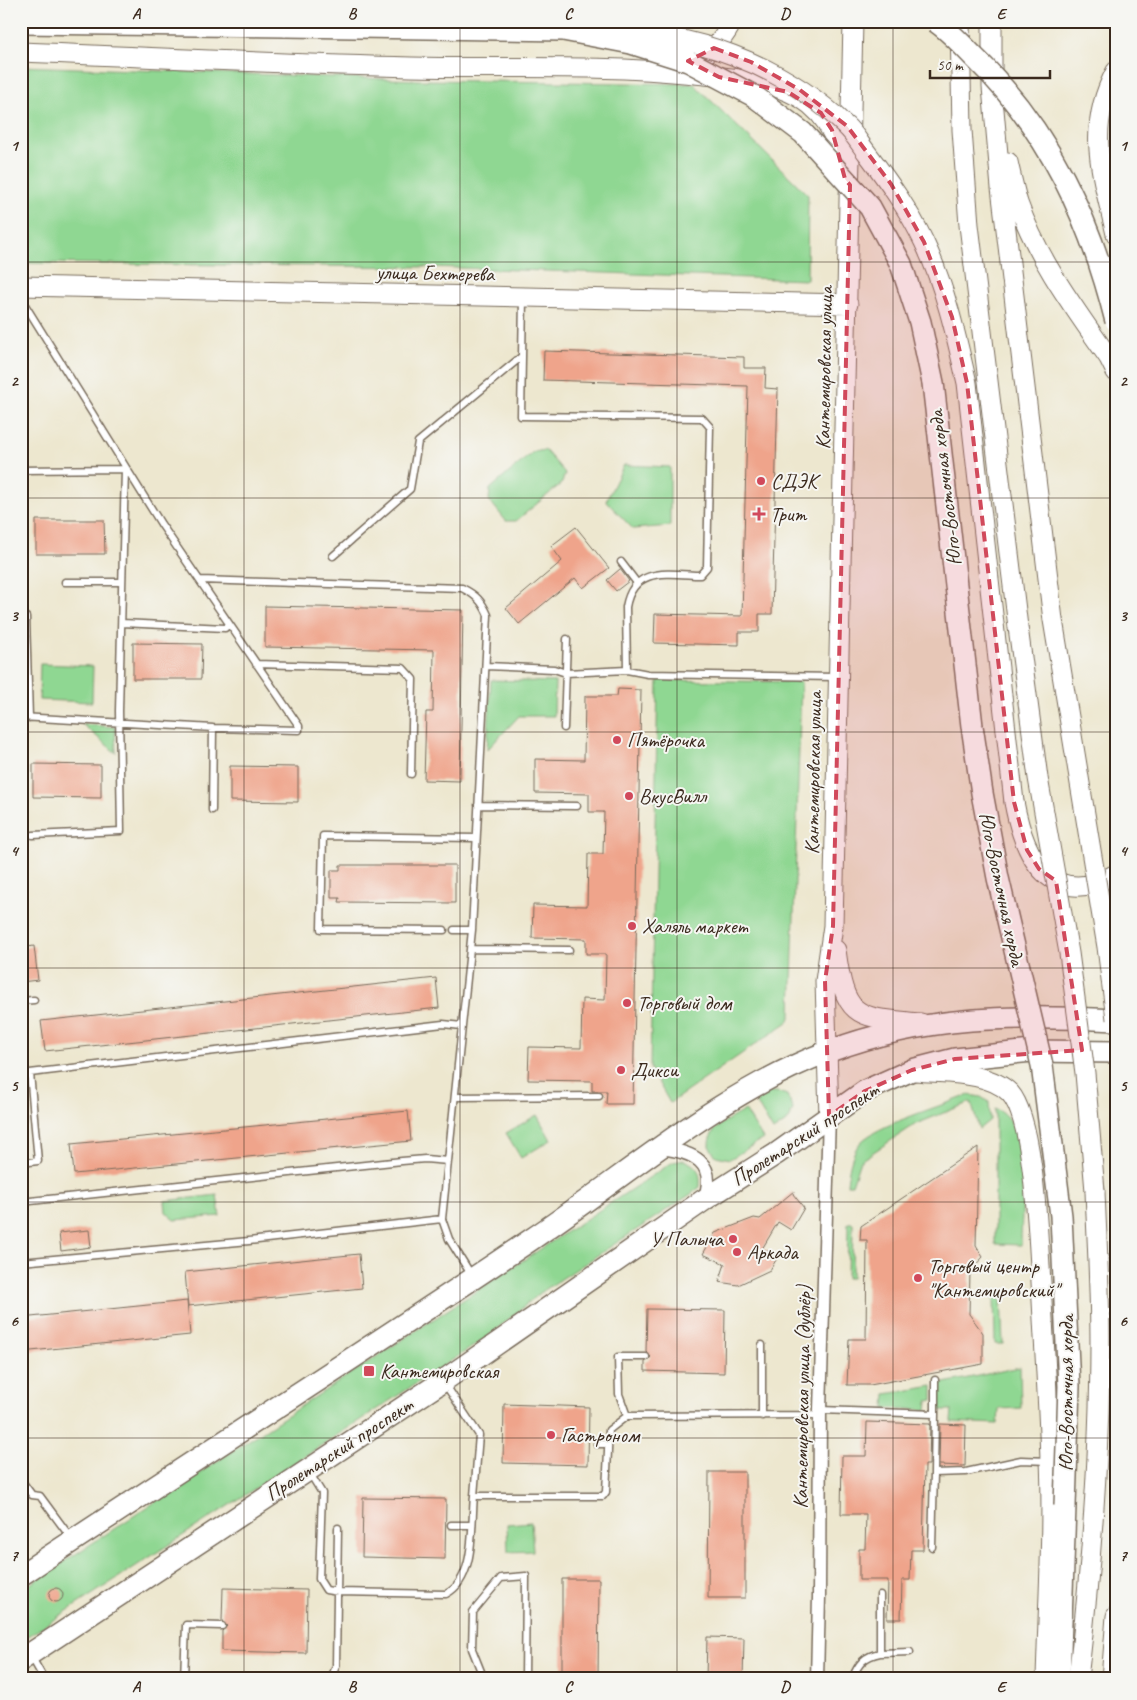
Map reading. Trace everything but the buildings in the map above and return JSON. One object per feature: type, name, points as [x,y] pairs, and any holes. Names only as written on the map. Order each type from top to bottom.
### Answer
[{"type":"main road","points":[[21,52],[411,67],[641,68],[676,65],[705,55],[721,43],[733,21]]},
{"type":"main road","name":"Кантемировская улица","points":[[829,1116],[825,981],[833,926],[837,677],[848,304],[853,21]]},
{"type":"main road","points":[[935,21],[993,74],[1039,132],[1081,213],[1104,274],[1116,321]]},
{"type":"main road","points":[[960,21],[962,130],[969,225],[1038,778],[1069,953],[1085,1073],[1095,1191],[1100,1342],[1097,1459],[1086,1610],[1078,1679]]},
{"type":"main road","points":[[21,1575],[532,1239],[741,1094],[826,1052],[856,1042],[926,1024],[1004,1017],[1116,1019],[1107,948],[1054,620],[1002,198],[992,87],[992,21]]},
{"type":"main road","name":"Юго-Восточная хорда","points":[[21,23],[563,30],[631,43],[688,60],[754,96],[804,133],[870,207],[902,264],[920,322],[933,383],[972,726],[982,793],[998,878],[1042,1065],[1061,1216],[1069,1386],[1058,1679]]},
{"type":"main road","points":[[563,30],[621,31],[672,37],[722,50],[751,62],[800,90],[847,126],[891,184],[924,242],[952,317],[967,383],[1014,802],[1019,828],[1027,850],[1039,870],[1056,880],[1070,885],[1090,884],[1116,874]]},
{"type":"main road","points":[[641,68],[761,84],[788,92],[809,102],[820,113],[832,130],[840,151],[850,208]]},
{"type":"main road","points":[[1116,71],[1106,90],[1098,124],[1098,153],[1116,234]]},
{"type":"main road","points":[[992,87],[1018,203],[1055,279],[1109,358],[1116,372]]},
{"type":"main road","name":"улица Бехтерева","points":[[21,286],[848,304]]},
{"type":"main road","name":"Кантемировская улица","points":[[833,926],[840,981],[845,996],[853,1007],[871,1018],[926,1024]]},
{"type":"main road","name":"Пролетарский проспект","points":[[25,1658],[307,1469],[443,1381],[704,1200],[776,1154],[865,1091],[912,1070],[955,1059],[1017,1052],[1116,1052]]},
{"type":"main road","points":[[912,1070],[990,1081],[1010,1094],[1020,1112],[1030,1150],[1038,1231],[1050,1461],[1046,1679]]},
{"type":"main road","points":[[1111,1679],[1116,1616]]},
{"type":"street","name":"Кантемировская улица (дублёр)","points":[[817,1679],[820,1413],[829,1116]]},
{"type":"street","name":"Пролетарский проспект","points":[[661,1148],[690,1153],[704,1165],[708,1182],[704,1200]]},
{"type":"lane","points":[[21,286],[22,300],[125,469],[299,726],[299,730],[213,728],[21,717]]},
{"type":"lane","points":[[523,297],[521,416],[702,418],[707,421],[710,427],[707,568],[700,575],[659,574],[637,582],[626,607],[627,670]]},
{"type":"lane","points":[[333,556],[410,489],[418,442],[521,357]]},
{"type":"lane","points":[[21,470],[125,469]]},
{"type":"lane","points":[[33,835],[121,831],[119,723],[125,469]]},
{"type":"lane","points":[[621,562],[637,582]]},
{"type":"lane","points":[[200,580],[462,588],[475,594],[482,602],[488,615],[472,930],[442,1219],[449,1239],[473,1277]]},
{"type":"lane","points":[[65,582],[122,582]]},
{"type":"lane","points":[[21,616],[26,617],[29,718]]},
{"type":"lane","points":[[122,623],[225,628],[229,624]]},
{"type":"lane","points":[[564,728],[567,639]]},
{"type":"lane","points":[[256,664],[403,668],[413,679],[411,774]]},
{"type":"lane","points":[[486,666],[554,669],[566,674],[627,670],[648,674],[837,677]]},
{"type":"lane","points":[[212,810],[213,728]]},
{"type":"lane","points":[[478,805],[577,806]]},
{"type":"lane","points":[[444,930],[322,929],[322,836],[476,838]]},
{"type":"lane","points":[[454,930],[472,930]]},
{"type":"lane","points":[[470,949],[569,950]]},
{"type":"lane","points":[[21,1001],[34,1000]]},
{"type":"lane","points":[[21,1163],[38,1161],[30,1074],[427,1026],[462,1026]]},
{"type":"lane","points":[[455,1097],[599,1096]]},
{"type":"lane","points":[[21,1202],[402,1161],[426,1159],[448,1161]]},
{"type":"lane","points":[[21,1262],[249,1241],[442,1219]]},
{"type":"lane","points":[[762,1345],[762,1416]]},
{"type":"lane","points":[[627,1416],[618,1394],[618,1357],[646,1357]]},
{"type":"lane","points":[[932,1547],[935,1380]]},
{"type":"lane","points":[[307,1469],[322,1493],[319,1579],[326,1590],[338,1592],[446,1594],[453,1590],[465,1575],[479,1435],[443,1381]]},
{"type":"lane","points":[[474,1496],[599,1498],[606,1492],[609,1430],[627,1416],[762,1416],[820,1413],[935,1414]]},
{"type":"lane","points":[[597,1444],[608,1444]]},
{"type":"lane","points":[[934,1473],[966,1472],[1021,1460],[1050,1461]]},
{"type":"lane","points":[[21,1480],[32,1495],[40,1496],[73,1540]]},
{"type":"lane","points":[[451,1525],[471,1525]]},
{"type":"lane","points":[[331,1679],[336,1666],[338,1528]]},
{"type":"lane","points":[[484,1679],[472,1649],[473,1612],[500,1578],[504,1576],[526,1576],[525,1679]]},
{"type":"lane","points":[[880,1595],[880,1653]]},
{"type":"lane","points":[[184,1679],[186,1626],[222,1626]]},
{"type":"lane","points":[[852,1679],[856,1668],[867,1656],[880,1653],[910,1652]]},
{"type":"lane","points":[[25,1658],[44,1679]]},
{"type":"highlighted area","points":[[714,48],[751,62],[800,90],[847,126],[891,184],[924,242],[952,317],[967,383],[1014,802],[1027,850],[1039,869],[1056,881],[1082,1050],[955,1059],[912,1070],[865,1091],[829,1116],[825,981],[833,926],[850,185],[845,179],[832,130],[821,113],[788,92],[719,77],[688,61]]},
{"type":"green space","points":[[21,66],[418,80],[694,84],[808,195],[807,280],[430,267],[21,263]]},
{"type":"green space","points":[[545,450],[565,473],[562,483],[516,521],[506,521],[489,500],[490,489],[533,452]]},
{"type":"green space","points":[[624,465],[670,467],[670,526],[633,529],[606,501]]},
{"type":"green space","points":[[40,664],[93,666],[92,702],[39,700]]},
{"type":"green space","points":[[491,680],[555,682],[554,716],[519,716],[487,750]]},
{"type":"green space","points":[[658,680],[801,682],[791,1015],[788,1022],[670,1103],[650,1068]]},
{"type":"green space","points":[[82,724],[115,727],[116,753]]},
{"type":"green space","points":[[771,1092],[787,1095],[793,1109],[789,1120],[773,1131],[756,1102]]},
{"type":"green space","points":[[969,1095],[981,1097],[989,1102],[990,1120],[979,1129],[971,1102],[916,1124],[860,1161],[852,1185],[847,1185],[852,1157],[861,1142],[869,1136],[896,1122]]},
{"type":"green space","points":[[995,1109],[1007,1117],[1015,1131],[1019,1149],[1023,1191],[1021,1245],[995,1244]]},
{"type":"green space","points":[[745,1110],[763,1139],[730,1159],[716,1156],[709,1146],[712,1134],[721,1124]]},
{"type":"green space","points":[[537,1115],[551,1140],[521,1158],[506,1133]]},
{"type":"green space","points":[[684,1160],[698,1170],[700,1177],[700,1187],[691,1194],[540,1293],[486,1338],[21,1641],[21,1590],[673,1162]]},
{"type":"green space","points":[[217,1195],[220,1216],[175,1220],[166,1212],[165,1201]]},
{"type":"green space","points":[[848,1223],[853,1223],[852,1278],[847,1278]]},
{"type":"green space","points":[[994,1296],[1001,1296],[1003,1344],[995,1344]]},
{"type":"green space","points":[[1020,1367],[1021,1408],[999,1409],[998,1424],[951,1422],[952,1410],[937,1410],[940,1384]]},
{"type":"green space","points":[[933,1386],[933,1400],[928,1401],[927,1410],[885,1408],[886,1394]]},
{"type":"green space","points":[[531,1522],[533,1551],[508,1552],[507,1524]]},
{"type":"place","name":"СДЭК","points":[[761,481]]},
{"type":"place","name":"Трит","points":[[759,514]]},
{"type":"place","name":"Пятёрочка","points":[[617,740]]},
{"type":"place","name":"ВкусВилл","points":[[629,796]]},
{"type":"place","name":"Халяль маркет","points":[[632,926]]},
{"type":"place","name":"Торговый дом","points":[[627,1003]]},
{"type":"place","name":"Дикси","points":[[621,1070]]},
{"type":"place","name":"У Палыча","points":[[733,1239]]},
{"type":"place","name":"Аркада","points":[[737,1252]]},
{"type":"place","name":"Торговый центр \"Кантемировский\"","points":[[918,1278]]},
{"type":"place","name":"Кантемировская","points":[[369,1371]]},
{"type":"place","name":"Гастроном","points":[[551,1435]]}]
